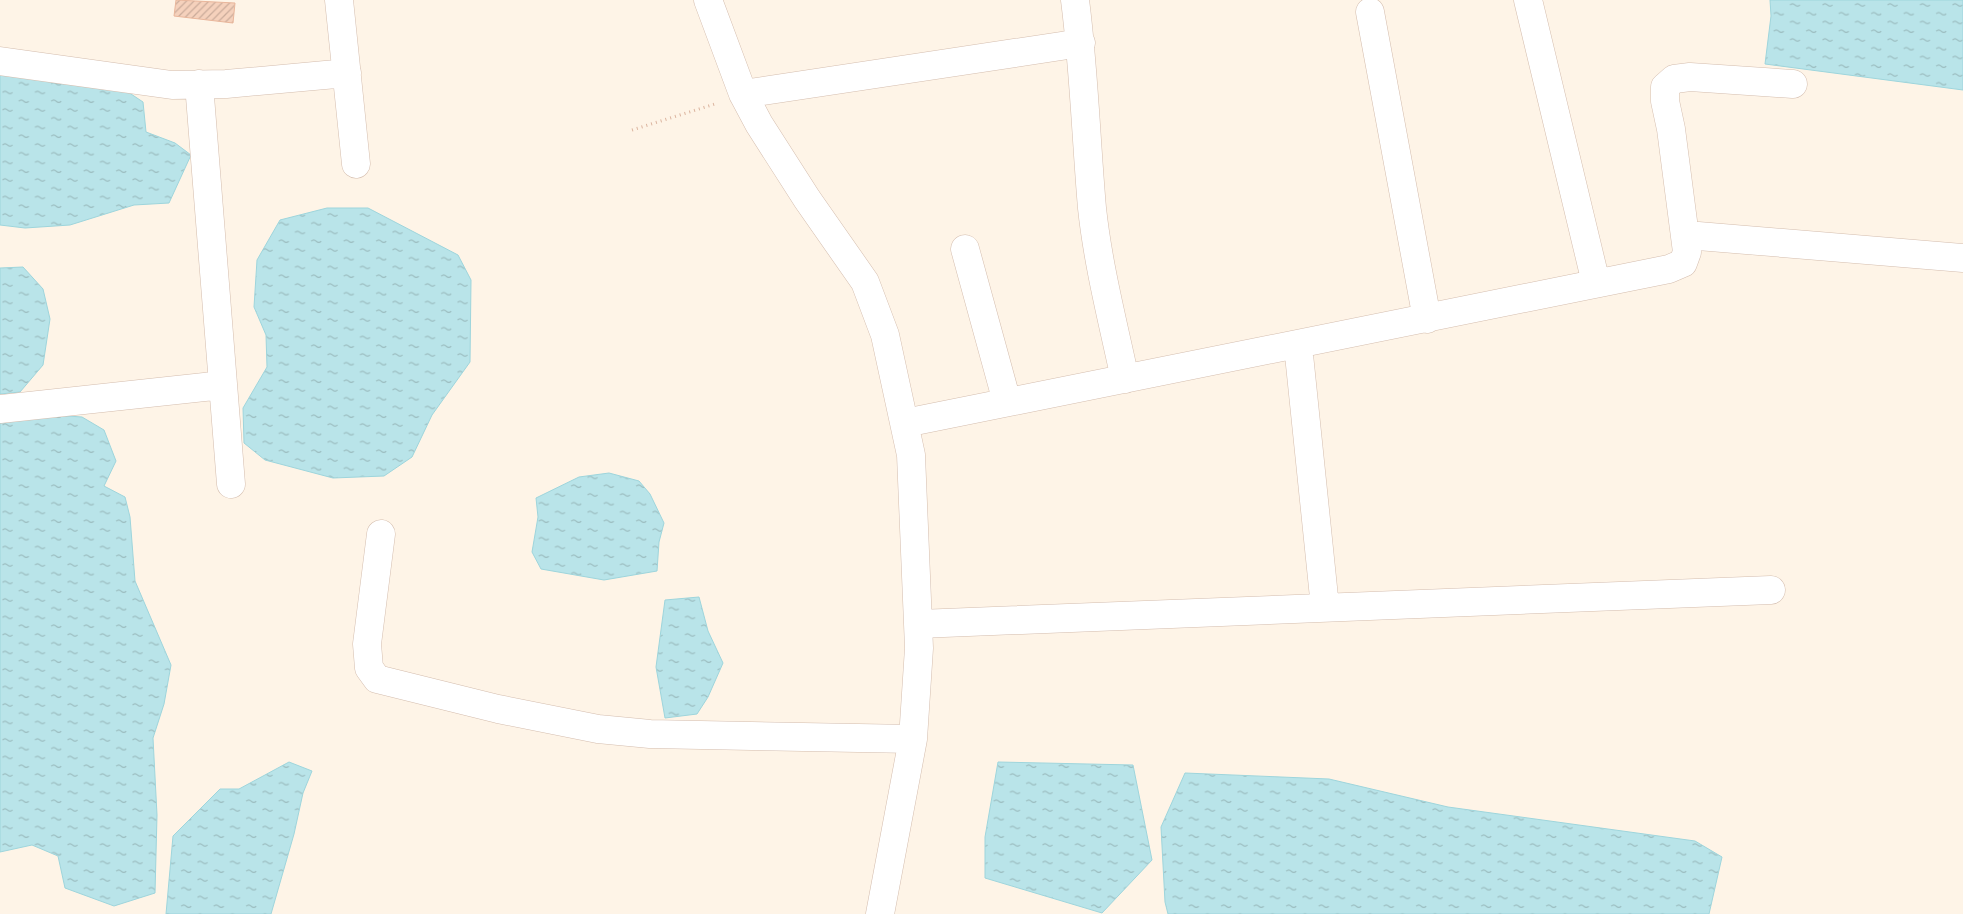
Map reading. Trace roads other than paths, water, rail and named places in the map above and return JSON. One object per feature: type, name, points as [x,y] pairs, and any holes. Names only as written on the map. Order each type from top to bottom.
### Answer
[{"type":"street","points":[[339,0],[356,164]]},
{"type":"street","points":[[705,0],[743,94],[759,124],[807,199],[865,282],[885,335],[905,423],[911,455],[919,624],[913,739],[880,914]]},
{"type":"street","points":[[1075,0],[1081,43],[1096,241],[1125,379]]},
{"type":"street","points":[[1528,0],[1596,284]]},
{"type":"street","points":[[1370,12],[1427,319]]},
{"type":"street","points":[[743,94],[1081,43]]},
{"type":"street","points":[[0,61],[157,83],[199,84],[347,73]]},
{"type":"street","points":[[905,423],[1669,269],[1683,263],[1687,252],[1665,102],[1665,87],[1674,79],[1690,76],[1793,84]]},
{"type":"street","points":[[199,84],[231,484]]},
{"type":"street","points":[[1686,235],[1963,258]]},
{"type":"street","points":[[965,249],[1007,402]]},
{"type":"street","points":[[1298,344],[1325,607]]},
{"type":"street","points":[[0,409],[223,385]]},
{"type":"street","points":[[381,534],[367,644],[369,668],[377,679],[489,707],[598,729],[650,734],[913,739]]},
{"type":"street","points":[[919,624],[1771,590]]},
{"type":"water","points":[[1770,0],[1963,0],[1963,90],[1765,64],[1771,16]]},
{"type":"water","points":[[0,53],[116,84],[143,102],[146,132],[175,143],[191,155],[169,203],[134,205],[70,225],[25,228],[0,225]]},
{"type":"water","points":[[327,208],[368,208],[458,255],[471,280],[470,362],[432,415],[412,457],[384,476],[333,478],[265,460],[244,443],[243,408],[267,367],[266,335],[254,307],[257,260],[280,220]]},
{"type":"water","points":[[23,267],[43,289],[50,319],[43,365],[20,392],[0,394],[0,268]]},
{"type":"water","points":[[54,415],[82,417],[104,430],[116,461],[104,486],[125,497],[130,517],[135,581],[171,665],[164,704],[153,738],[157,815],[155,893],[114,906],[65,888],[58,856],[32,845],[0,852],[0,422]]},
{"type":"water","points":[[609,473],[639,481],[650,494],[664,523],[659,542],[657,571],[604,580],[541,569],[532,552],[538,517],[536,498],[579,477]]},
{"type":"water","points":[[699,597],[708,631],[723,663],[708,697],[697,714],[665,718],[656,667],[665,600]]},
{"type":"water","points":[[289,762],[312,771],[303,793],[294,834],[271,914],[166,914],[173,836],[220,789],[239,789]]},
{"type":"water","points":[[998,762],[1133,765],[1152,860],[1102,913],[985,878],[985,837]]},
{"type":"water","points":[[1185,773],[1329,779],[1448,807],[1695,841],[1722,857],[1709,914],[1168,914],[1165,902],[1161,827]]}]
